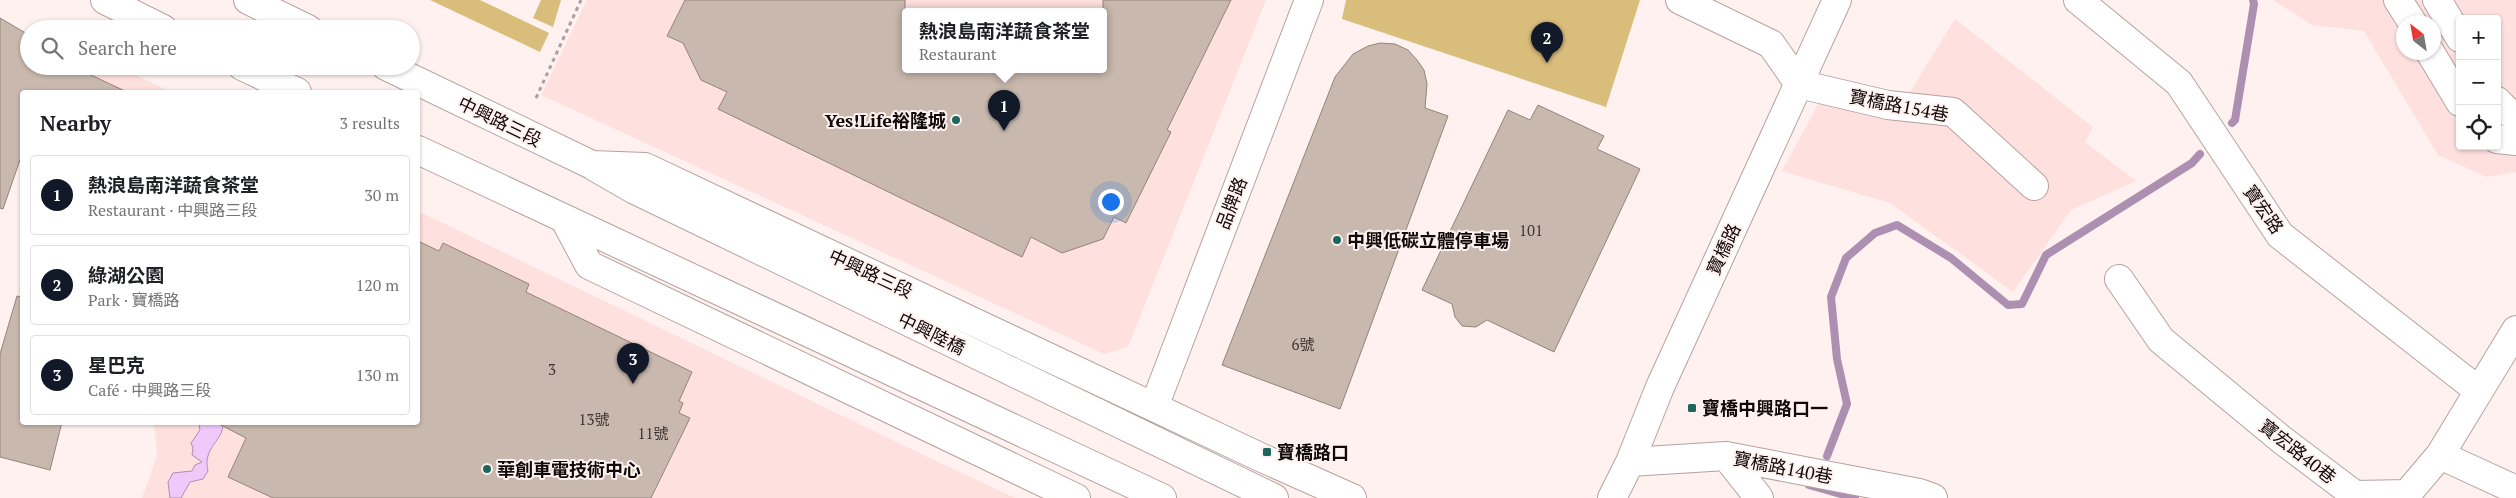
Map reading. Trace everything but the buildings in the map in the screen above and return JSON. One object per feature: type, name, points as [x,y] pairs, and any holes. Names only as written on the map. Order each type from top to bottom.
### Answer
[{"type":"street","points":[[248,0],[289,20]]},
{"type":"street","name":"品牌路","points":[[1154,407],[1309,0]]},
{"type":"street","points":[[1680,0],[1771,44],[1799,84]]},
{"type":"street","name":"寶橋路","points":[[1612,498],[1630,462],[1660,387],[1837,0]]},
{"type":"street","name":"寶宏路","points":[[2078,0],[2179,83],[2280,234],[2479,391]]},
{"type":"street","points":[[2398,0],[2408,15]]},
{"type":"street","points":[[2437,0],[2456,31]]},
{"type":"street","points":[[122,4],[148,20]]},
{"type":"street","points":[[2435,60],[2456,95]]},
{"type":"street","points":[[261,75],[293,90]]},
{"type":"street","name":"中興路三段","points":[[405,75],[592,165],[645,167],[1154,407],[1352,498]]},
{"type":"street","name":"寶橋路154巷","points":[[1799,84],[1888,105],[1953,112],[2034,186]]},
{"type":"street","points":[[2501,105],[2508,112],[2516,116]]},
{"type":"street","points":[[2501,139],[2516,141]]},
{"type":"street","points":[[420,151],[1162,498]]},
{"type":"street","name":"中興陸橋","points":[[592,165],[635,190],[1274,498]]},
{"type":"street","points":[[565,220],[589,265],[1076,498]]},
{"type":"street","name":"寶宏路40巷","points":[[2119,279],[2161,340],[2282,440],[2355,495],[2407,494],[2440,454],[2516,330]]},
{"type":"street","points":[[2440,454],[2516,490]]},
{"type":"street","points":[[1726,456],[1759,498]]},
{"type":"street","name":"寶橋路140巷","points":[[1630,462],[1726,456],[1919,493],[1933,498]]},
{"type":"path","points":[[536,98],[581,0]]},
{"type":"shaded area","points":[[430,0],[480,0],[549,33],[540,52]]},
{"type":"shaded area","points":[[541,0],[561,0],[553,27],[533,18]]},
{"type":"shaded area","name":"Yes!Life裕隆城","points":[[587,0],[1266,0],[1128,347],[1104,354],[541,95]]},
{"type":"shaded area","points":[[1346,0],[1640,0],[1606,107],[1342,19]]},
{"type":"shaded area","points":[[2273,0],[2516,0],[2516,172],[2486,177],[2438,155],[2364,31],[2312,25]]},
{"type":"shaded area","points":[[1955,19],[2093,127],[2085,142],[2136,181],[2071,210],[2013,292],[1890,203],[1782,171],[1832,78],[1905,100]]},
{"type":"shaded area","points":[[65,75],[136,75],[167,90],[60,90]]},
{"type":"shaded area","points":[[420,212],[1015,498],[142,498],[157,456],[154,425],[420,425]]},
{"type":"shaded area","points":[[223,425],[220,435],[208,456],[208,471],[203,479],[190,482],[181,498],[170,498],[168,482],[173,473],[192,471],[195,465],[202,462],[192,455],[193,448],[191,443],[200,430],[199,426]]},
{"type":"waterway","points":[[2232,123],[2235,120],[2254,4],[2253,0]]},
{"type":"waterway","points":[[1827,456],[1847,404],[1837,359],[1831,297],[1846,258],[1875,233],[1897,225],[1951,258],[2008,305],[2022,304],[2046,255],[2192,163],[2200,154]]},
{"type":"waterway","points":[[1809,485],[1855,498]]},
{"type":"place","name":"綠湖公園","points":[[1547,63]]},
{"type":"place","name":"Yes!Life裕隆城","points":[[956,120]]},
{"type":"place","name":"熱浪島南洋蔬食茶堂","points":[[1004,131]]},
{"type":"place","name":"中興低碳立體停車場","points":[[1337,240]]},
{"type":"place","name":"星巴克","points":[[633,384]]},
{"type":"place","name":"寶橋中興路口一","points":[[1692,408]]},
{"type":"place","name":"寶橋路口","points":[[1267,452]]},
{"type":"place","name":"華創車電技術中心","points":[[487,469]]}]
